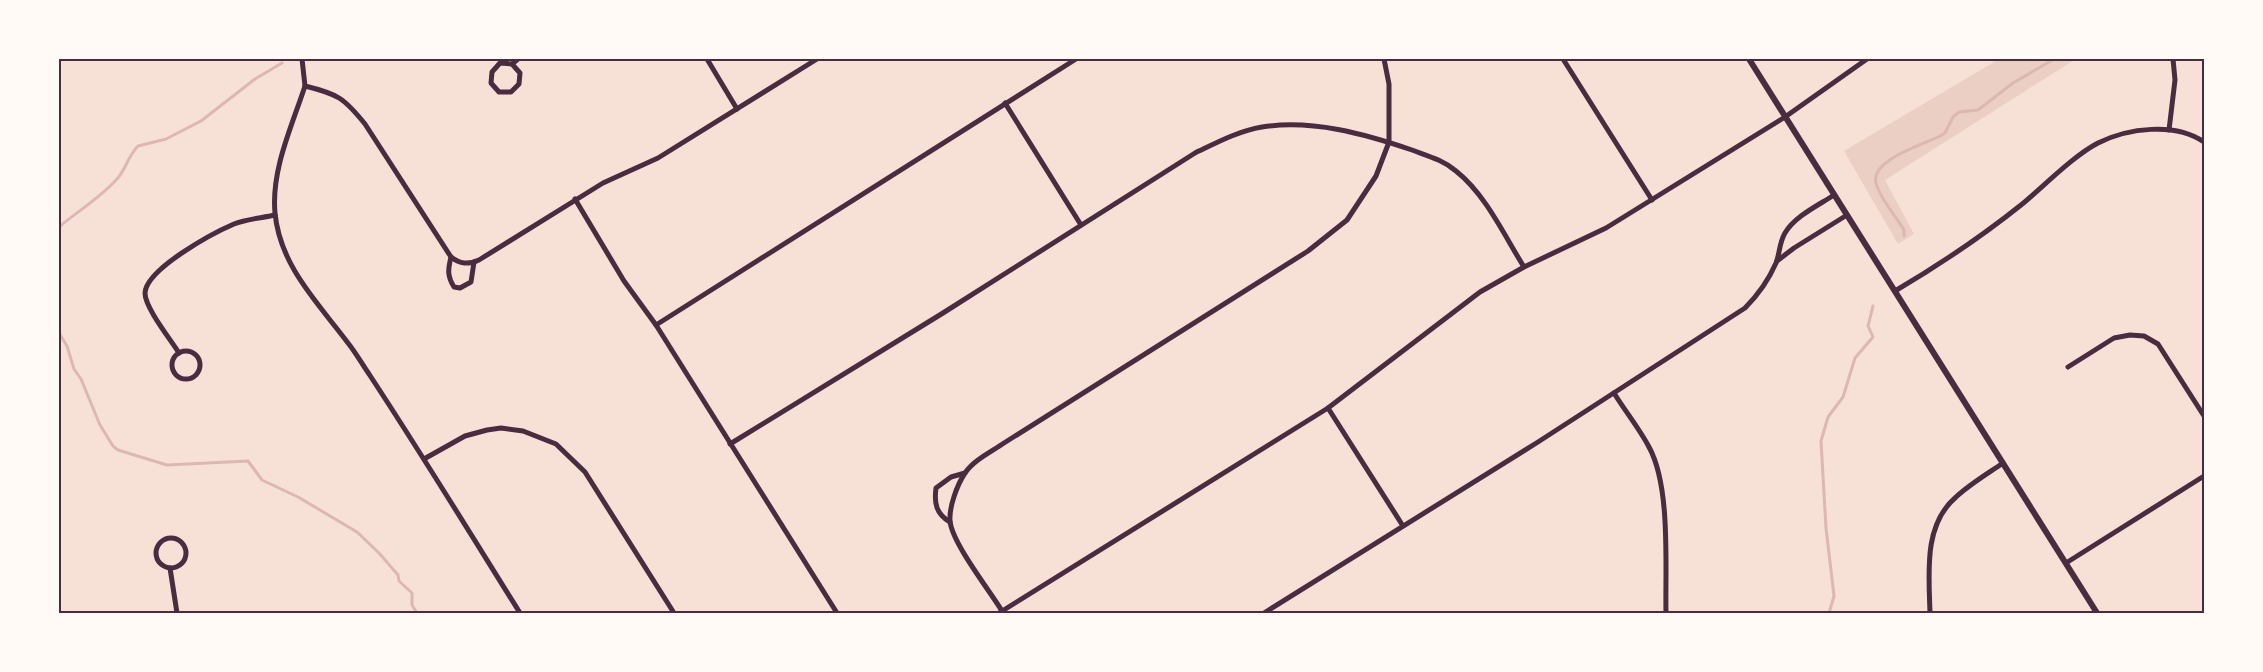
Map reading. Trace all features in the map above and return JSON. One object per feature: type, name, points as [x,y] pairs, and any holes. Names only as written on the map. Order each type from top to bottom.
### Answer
[{"type":"street","points":[[302,59],[305,86],[280,162],[274,192],[275,215],[285,253],[300,282],[348,343],[424,459],[520,613]]},
{"type":"street","points":[[512,64],[520,73],[519,84],[511,92],[499,92],[491,83],[492,72],[500,64],[512,64],[518,59]]},
{"type":"street","points":[[707,59],[738,109]]},
{"type":"street","points":[[305,86],[331,92],[343,99],[364,122],[450,257],[462,263],[474,262],[575,199],[610,180],[658,158],[817,59]]},
{"type":"street","points":[[656,325],[1076,59]]},
{"type":"street","points":[[950,522],[955,496],[965,473],[979,460],[1308,251],[1347,220],[1376,176],[1389,142],[1389,84],[1384,59]]},
{"type":"street","points":[[1564,59],[1652,200]]},
{"type":"street","points":[[1749,59],[2097,613]]},
{"type":"street","points":[[965,473],[952,477],[936,488],[934,501],[939,513],[950,522],[958,542],[1001,612],[1328,408],[1480,292],[1524,267],[1606,228],[1784,116],[1867,59]]},
{"type":"street","points":[[2169,130],[2175,80],[2173,59]]},
{"type":"street","points":[[1005,103],[1081,225]]},
{"type":"street","points":[[730,444],[943,313],[1195,153],[1230,136],[1254,129],[1300,126],[1337,129],[1389,142],[1443,161],[1466,180],[1481,199],[1524,267]]},
{"type":"street","points":[[1895,291],[1959,251],[2098,144],[2126,134],[2150,130],[2169,130],[2198,138],[2204,142]]},
{"type":"street","points":[[1264,613],[1614,393],[1745,308],[1755,298],[1776,261],[1779,245],[1786,231],[1800,218],[1834,195]]},
{"type":"street","points":[[575,199],[624,281],[656,325],[837,613]]},
{"type":"street","points":[[179,353],[150,307],[145,294],[149,280],[166,264],[235,224],[275,215]]},
{"type":"street","points":[[1776,261],[1847,215]]},
{"type":"street","points":[[450,257],[449,279],[454,287],[460,288],[472,282],[474,262]]},
{"type":"street","points":[[2068,368],[2114,338],[2130,335],[2144,336],[2158,344],[2204,416]]},
{"type":"street","points":[[192,352],[199,358],[201,367],[193,378],[180,378],[173,371],[173,361],[179,353],[192,352]]},
{"type":"street","points":[[1614,393],[1650,448],[1659,470],[1663,493],[1666,613]]},
{"type":"street","points":[[1328,408],[1403,526]]},
{"type":"street","points":[[424,459],[465,436],[500,428],[523,431],[556,444],[585,472],[674,613]]},
{"type":"street","points":[[1930,613],[1928,570],[1931,544],[1938,518],[1955,497],[2003,463]]},
{"type":"street","points":[[2066,563],[2204,476]]},
{"type":"street","points":[[173,538],[184,546],[186,556],[181,564],[170,568],[158,561],[156,552],[160,543],[173,538]]},
{"type":"street","points":[[170,568],[177,613]]},
{"type":"shaded area","points":[[1999,59],[2076,59],[1885,180],[1914,234],[1898,244],[1844,151]]},
{"type":"waterway","points":[[1904,236],[1904,230],[1878,189],[1876,175],[1881,167],[1889,160],[1911,148],[1945,133],[1953,117],[1959,112],[1978,110],[2013,83],[2054,59]]},
{"type":"waterway","points":[[59,227],[110,186],[120,175],[138,146],[166,139],[201,121],[255,79],[282,63]]},
{"type":"waterway","points":[[1829,613],[1834,596],[1826,528],[1821,441],[1828,417],[1843,397],[1855,358],[1873,337],[1868,326],[1873,306]]},
{"type":"waterway","points":[[59,333],[67,346],[74,369],[81,379],[100,425],[113,446],[118,450],[167,465],[248,461],[262,480],[298,497],[357,532],[379,553],[398,575],[399,581],[412,593],[412,605],[417,613]]}]
